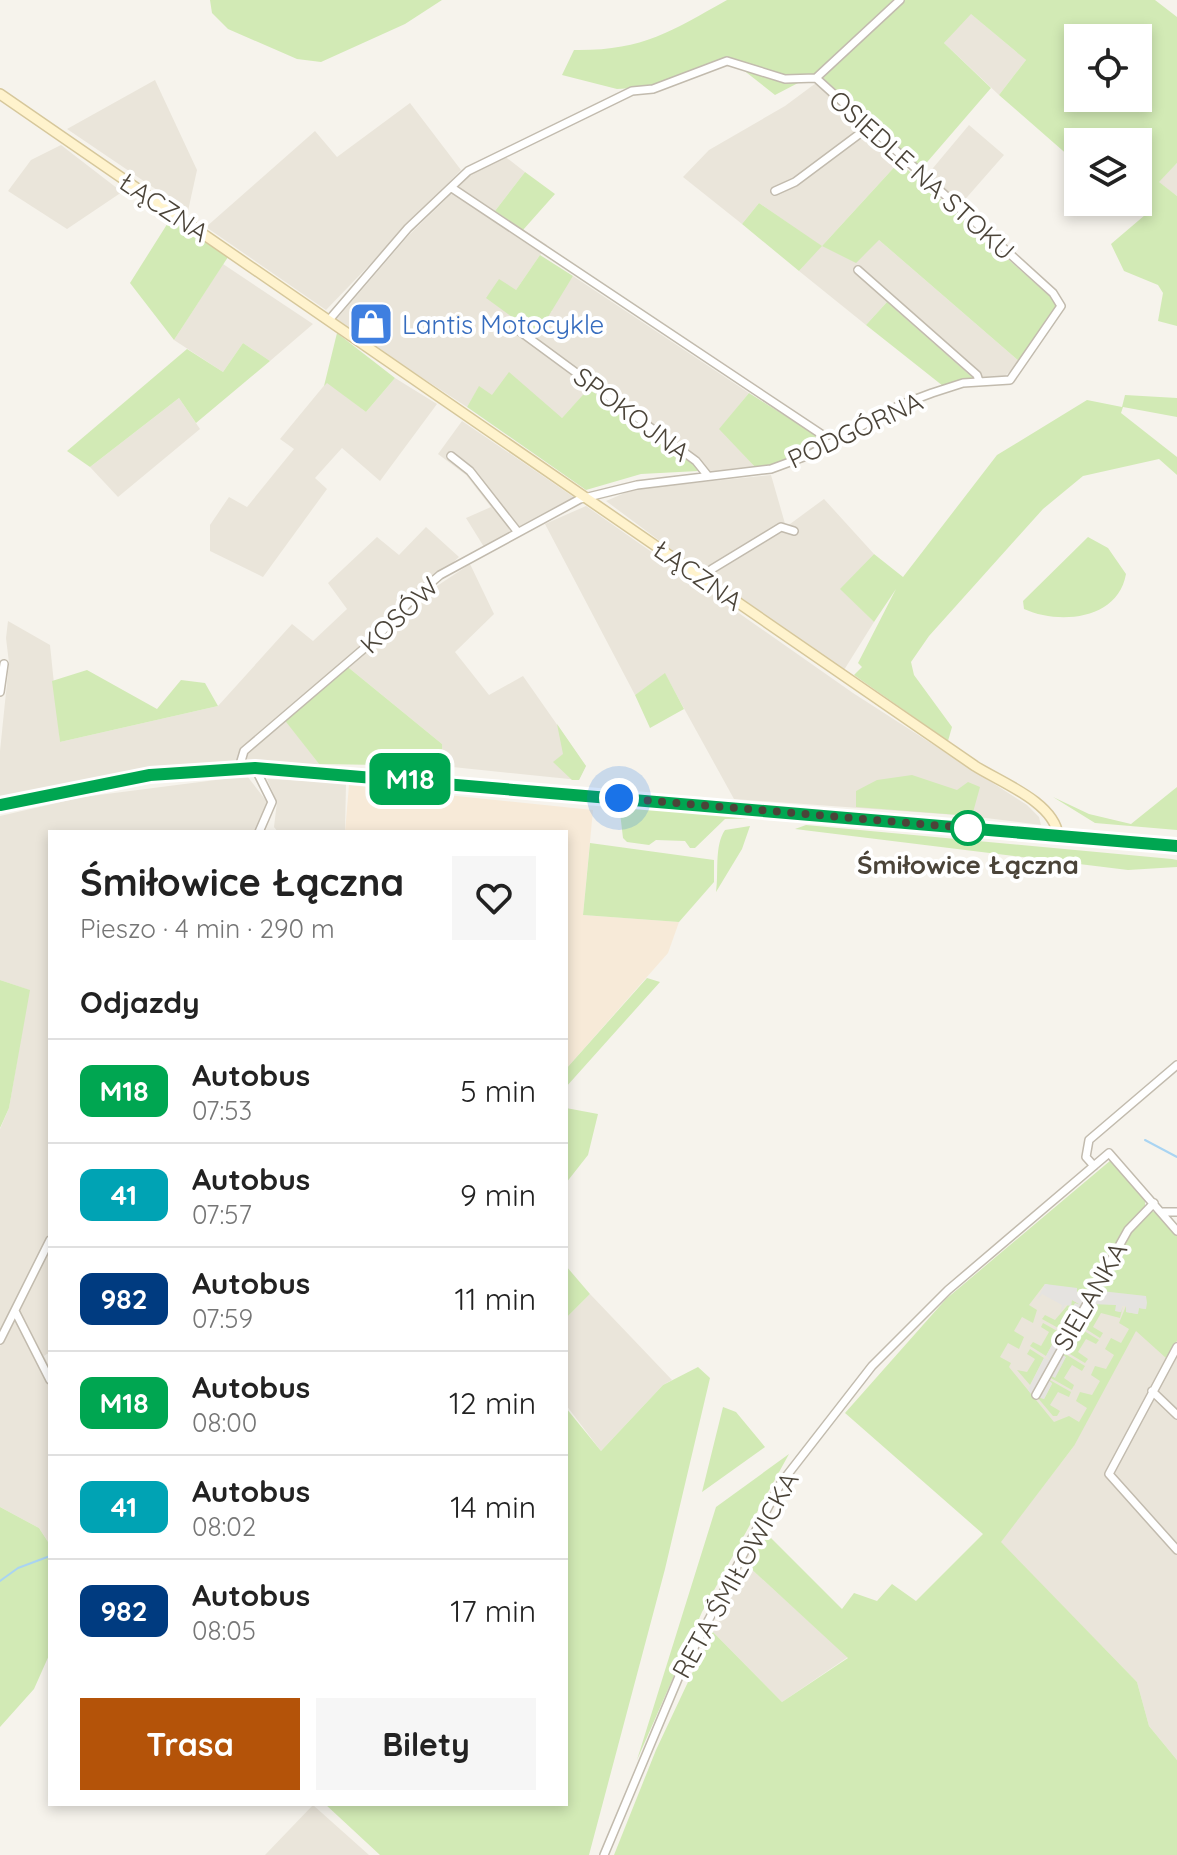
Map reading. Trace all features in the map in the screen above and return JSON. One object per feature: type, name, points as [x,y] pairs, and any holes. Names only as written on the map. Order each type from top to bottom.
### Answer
[{"type":"main road","points":[[0,805],[134,777],[255,768],[1177,846]]},
{"type":"street","points":[[816,78],[900,0]]},
{"type":"street","name":"OSIEDLE NA STOKU","points":[[452,188],[468,171],[632,91],[653,89],[727,61],[785,79],[816,78],[1053,293],[1061,306]]},
{"type":"street","name":"ŁĄCZNA","points":[[0,94],[975,766],[1037,805],[1055,823],[1058,835]]},
{"type":"street","points":[[775,191],[795,182],[870,126]]},
{"type":"street","points":[[329,320],[408,228],[452,188],[821,434],[827,445]]},
{"type":"street","points":[[858,270],[977,375],[979,381]]},
{"type":"street","name":"PODGÓRNA","points":[[588,498],[637,485],[771,469],[827,445],[900,405],[963,383],[1010,380],[1061,306]]},
{"type":"street","name":"SPOKOJNA","points":[[514,327],[696,461],[708,476]]},
{"type":"street","points":[[451,456],[470,471],[517,531]]},
{"type":"street","name":"KOSÓW","points":[[239,768],[244,751],[374,640],[411,600],[440,575],[517,531],[588,498]]},
{"type":"street","points":[[704,579],[712,569],[781,527],[794,531]]},
{"type":"street","points":[[0,692],[4,664]]},
{"type":"street","points":[[255,768],[272,802],[260,830]]},
{"type":"street","points":[[1094,1166],[1086,1157],[1089,1140],[1177,1065]]},
{"type":"street","name":"RETA ŚMIŁOWICKA","points":[[604,1855],[680,1674],[781,1483],[883,1355],[948,1290],[1109,1153],[1154,1203]]},
{"type":"street","points":[[1154,1203],[1177,1231]]},
{"type":"street","name":"SIELANKA","points":[[1036,1395],[1128,1230],[1154,1203]]},
{"type":"street","points":[[1163,1212],[1177,1212]]},
{"type":"street","points":[[0,1340],[48,1244]]},
{"type":"street","points":[[15,1311],[48,1376]]},
{"type":"street","points":[[1177,1347],[1109,1474],[1177,1550]]},
{"type":"street","points":[[1152,1391],[1177,1415]]},
{"type":"shaded area","points":[[970,13],[1026,60],[999,95],[944,43]]},
{"type":"shaded area","points":[[155,80],[197,170],[188,211],[67,129]]},
{"type":"shaded area","points":[[816,83],[899,162],[822,246],[879,240],[1020,362],[1005,376],[973,378],[887,302],[866,325],[799,271],[821,246],[759,203],[742,224],[683,177],[709,150],[785,106]]},
{"type":"shaded area","points":[[410,103],[461,170],[326,310],[206,227],[315,131],[337,157]]},
{"type":"shaded area","points":[[969,125],[1004,155],[961,204],[928,174]]},
{"type":"shaded area","points":[[61,145],[122,192],[67,229],[8,191],[31,160]]},
{"type":"shaded area","points":[[503,155],[525,172],[495,211],[547,245],[516,290],[486,297],[553,312],[549,310],[573,276],[749,393],[720,429],[755,467],[712,473],[595,382],[562,418],[492,396],[479,387],[467,407],[335,321],[408,236],[472,174]]},
{"type":"shaded area","points":[[1177,163],[1177,196],[1158,182]]},
{"type":"shaded area","points":[[223,264],[313,324],[270,361],[243,343],[223,372],[174,340]]},
{"type":"shaded area","points":[[395,378],[437,404],[380,481],[342,448],[315,478],[327,489],[263,577],[210,551],[210,525],[229,497],[247,507],[294,449],[280,439],[327,382],[366,412]]},
{"type":"shaded area","points":[[179,398],[200,429],[118,497],[90,467]]},
{"type":"shaded area","points":[[462,421],[575,498],[484,547],[466,518],[491,507],[466,475],[438,454]]},
{"type":"shaded area","points":[[771,475],[786,527],[824,499],[874,554],[841,589],[874,622],[844,670],[710,576],[772,536],[703,573],[606,501],[634,489]]},
{"type":"shaded area","points":[[586,506],[853,693],[1027,805],[1039,817],[1041,825],[970,816],[734,799],[665,674],[635,695],[545,524]]},
{"type":"shaded area","points":[[426,527],[459,557],[283,717],[319,764],[170,766],[0,799],[0,751],[9,663],[6,638],[8,621],[50,645],[60,742],[218,706],[292,624],[313,641],[347,609],[328,583],[377,537],[399,555]]},
{"type":"shaded area","points":[[470,564],[494,614],[455,652],[489,695],[523,676],[586,766],[579,780],[443,766],[442,744],[349,668],[431,590]]},
{"type":"shaded area","points":[[247,776],[268,803],[256,830],[48,830],[48,1235],[0,1332],[0,1129],[9,1108],[29,990],[0,980],[0,816],[83,797]]},
{"type":"shaded area","points":[[267,779],[346,783],[345,830],[276,830],[274,827],[277,802]]},
{"type":"shaded area","points":[[349,785],[593,810],[583,915],[679,922],[668,953],[568,1067],[568,830],[345,830]]},
{"type":"shaded area","points":[[48,1251],[48,1353],[44,1356],[48,1364],[48,1542],[39,1528],[0,1507],[0,1346]]},
{"type":"shaded area","points":[[1045,1256],[1098,1287],[1148,1290],[1166,1358],[1177,1341],[1177,1760],[1149,1726],[1137,1682],[1000,1542],[1074,1446],[990,1360]]},
{"type":"shaded area","points":[[1045,1284],[1077,1288],[1077,1294],[1082,1295],[1093,1284],[1098,1288],[1099,1297],[1101,1291],[1146,1296],[1147,1303],[1146,1309],[1139,1308],[1138,1314],[1126,1312],[1126,1306],[1122,1306],[1121,1312],[1115,1311],[1116,1305],[1090,1304],[1093,1308],[1083,1327],[1078,1324],[1076,1328],[1081,1331],[1069,1352],[1064,1349],[1061,1354],[1066,1357],[1055,1378],[1050,1375],[1047,1380],[1052,1383],[1044,1399],[1038,1396],[1035,1399],[1028,1390],[1044,1358],[1050,1360],[1046,1356],[1059,1332],[1065,1333],[1060,1329],[1075,1303],[1081,1305],[1072,1300],[1071,1306],[1065,1305],[1060,1313],[1062,1305],[1042,1294],[1037,1300]]},
{"type":"shaded area","points":[[590,1294],[672,1380],[663,1385],[601,1451],[568,1408],[568,1316]]},
{"type":"shaded area","points":[[747,1565],[848,1657],[782,1702],[712,1631]]},
{"type":"shaded area","points":[[314,1806],[369,1855],[265,1855]]},
{"type":"green space","points":[[210,0],[442,0],[405,24],[321,62],[297,59],[228,29],[212,13]]},
{"type":"green space","points":[[727,0],[893,0],[823,70],[775,95],[728,58],[670,86],[617,89],[562,75],[574,50],[637,43],[671,30]]},
{"type":"green space","points":[[905,0],[1155,0],[1177,17],[1177,163],[1159,182],[1177,196],[1177,326],[1158,321],[1163,293],[1158,285],[1124,271],[1111,244],[1144,216],[1152,216],[1152,128],[1064,128],[1064,152],[999,95],[1026,60],[971,14],[944,43],[991,88],[922,168],[823,78]]},
{"type":"green space","points":[[899,162],[1054,300],[1056,310],[1020,362],[879,240],[856,263],[822,246]]},
{"type":"green space","points":[[525,172],[555,194],[523,230],[495,211]]},
{"type":"green space","points":[[759,203],[822,246],[799,271],[742,224]]},
{"type":"green space","points":[[171,218],[228,257],[174,340],[130,283]]},
{"type":"green space","points":[[540,255],[573,276],[537,335],[486,298],[499,279],[516,290]]},
{"type":"green space","points":[[887,302],[973,378],[943,386],[866,325]]},
{"type":"green space","points":[[337,333],[395,378],[366,412],[327,383],[324,386]]},
{"type":"green space","points":[[243,343],[270,361],[196,423],[179,398],[90,467],[67,451],[187,349],[223,372]]},
{"type":"green space","points":[[509,372],[562,418],[590,387],[693,463],[698,471],[641,474],[586,490],[467,407],[479,386],[492,395]]},
{"type":"green space","points":[[749,393],[814,434],[819,442],[769,467],[755,467],[719,429]]},
{"type":"green space","points":[[1125,395],[1177,398],[1177,417],[1123,407],[1121,413],[1177,457],[1177,475],[1159,459],[1083,476],[1043,509],[929,636],[911,662],[914,675],[952,727],[948,741],[854,675],[862,667],[858,663],[896,589],[874,622],[840,589],[874,554],[903,577],[997,455],[1087,400],[1122,407]]},
{"type":"green space","points":[[1088,537],[1108,548],[1126,574],[1121,589],[1112,601],[1099,610],[1070,617],[1054,617],[1024,609],[1023,601]]},
{"type":"green space","points":[[340,666],[349,668],[442,744],[443,766],[319,764],[283,718]]},
{"type":"green space","points":[[87,670],[157,709],[181,680],[205,683],[218,706],[60,742],[52,681]]},
{"type":"green space","points":[[665,673],[684,709],[650,728],[635,695]]},
{"type":"green space","points":[[557,724],[586,766],[579,780],[572,780],[553,762],[563,754]]},
{"type":"green space","points":[[912,775],[957,790],[968,782],[980,787],[972,816],[856,807],[856,791],[877,780]]},
{"type":"green space","points":[[1177,787],[1177,830],[1095,823],[1053,797],[1089,814],[1131,824]]},
{"type":"green space","points":[[619,804],[763,818],[725,819],[695,848],[690,848],[685,841],[656,840],[649,845],[627,842],[623,838]]},
{"type":"green space","points":[[806,825],[1172,859],[1177,860],[1177,867],[1128,870],[795,829]]},
{"type":"green space","points":[[750,826],[742,849],[716,892],[718,851],[725,830]]},
{"type":"green space","points":[[590,843],[714,860],[714,882],[679,922],[583,915]]},
{"type":"green space","points":[[647,978],[660,982],[568,1085],[568,1067]]},
{"type":"green space","points":[[0,980],[30,990],[9,1108],[0,1128]]},
{"type":"green space","points":[[568,1108],[598,1114],[588,1155],[568,1180]]},
{"type":"green space","points":[[1111,1160],[1145,1198],[1145,1207],[1127,1227],[1087,1294],[1045,1284],[1029,1305],[1037,1310],[1033,1323],[1022,1317],[1014,1331],[1024,1337],[1019,1349],[1008,1343],[1000,1357],[1011,1363],[1009,1367],[1054,1422],[1069,1416],[1079,1422],[1087,1408],[1076,1401],[1080,1392],[1092,1395],[1100,1381],[1091,1375],[1095,1366],[1106,1369],[1114,1355],[1105,1349],[1111,1338],[1121,1343],[1129,1329],[1119,1323],[1126,1306],[1126,1312],[1137,1314],[1139,1308],[1146,1309],[1145,1297],[1101,1292],[1100,1297],[1096,1293],[1130,1232],[1151,1211],[1159,1214],[1177,1236],[1177,1341],[1166,1358],[1136,1331],[1074,1446],[1001,1542],[1137,1682],[1149,1726],[1177,1760],[1177,1855],[614,1855],[656,1750],[712,1631],[782,1702],[848,1658],[747,1565],[764,1531],[842,1609],[854,1593],[877,1601],[892,1584],[916,1601],[983,1534],[845,1413],[946,1299]]},
{"type":"green space","points":[[568,1268],[590,1294],[568,1316]]},
{"type":"green space","points":[[1072,1300],[1081,1305],[1075,1304],[1060,1329],[1042,1319],[1045,1315],[1055,1320]]},
{"type":"green space","points":[[1092,1302],[1116,1305],[1116,1311],[1121,1312],[1123,1306],[1120,1318],[1101,1313],[1093,1327],[1103,1333],[1100,1338],[1078,1324]]},
{"type":"green space","points":[[1043,1323],[1059,1332],[1046,1356],[1030,1346],[1033,1342],[1041,1346],[1049,1332],[1041,1327]]},
{"type":"green space","points":[[1076,1326],[1099,1340],[1096,1344],[1086,1339],[1078,1352],[1088,1359],[1085,1363],[1063,1350],[1069,1351],[1080,1331]]},
{"type":"green space","points":[[1030,1349],[1044,1358],[1030,1385],[1017,1370],[1027,1372],[1035,1359],[1027,1354]]},
{"type":"green space","points":[[1062,1352],[1085,1366],[1082,1371],[1072,1365],[1064,1378],[1074,1385],[1072,1390],[1049,1377]]},
{"type":"green space","points":[[698,1367],[710,1378],[665,1569],[589,1855],[380,1855],[327,1806],[568,1806],[568,1410],[601,1451],[663,1385]]},
{"type":"green space","points":[[1048,1379],[1071,1392],[1069,1397],[1058,1392],[1050,1405],[1060,1411],[1057,1416],[1053,1416],[1037,1397],[1044,1399],[1052,1384]]},
{"type":"green space","points":[[723,1407],[736,1412],[765,1447],[702,1492]]},
{"type":"green space","points":[[789,1454],[702,1612],[637,1760],[716,1507]]},
{"type":"green space","points":[[0,1507],[39,1528],[48,1542],[48,1658],[34,1689],[0,1727]]},
{"type":"waterway","points":[[1145,1140],[1177,1157]]},
{"type":"waterway","points":[[0,1581],[18,1568],[48,1557]]},
{"type":"bus line","name":"M18","points":[[0,805],[77,788],[186,770],[286,769],[1177,846]]},
{"type":"place","name":"Lantis Motocykle","points":[[371,324]]},
{"type":"place","name":"Śmiłowice Łączna","points":[[968,828]]},
{"type":"route","points":[[619,798],[968,828]]}]
